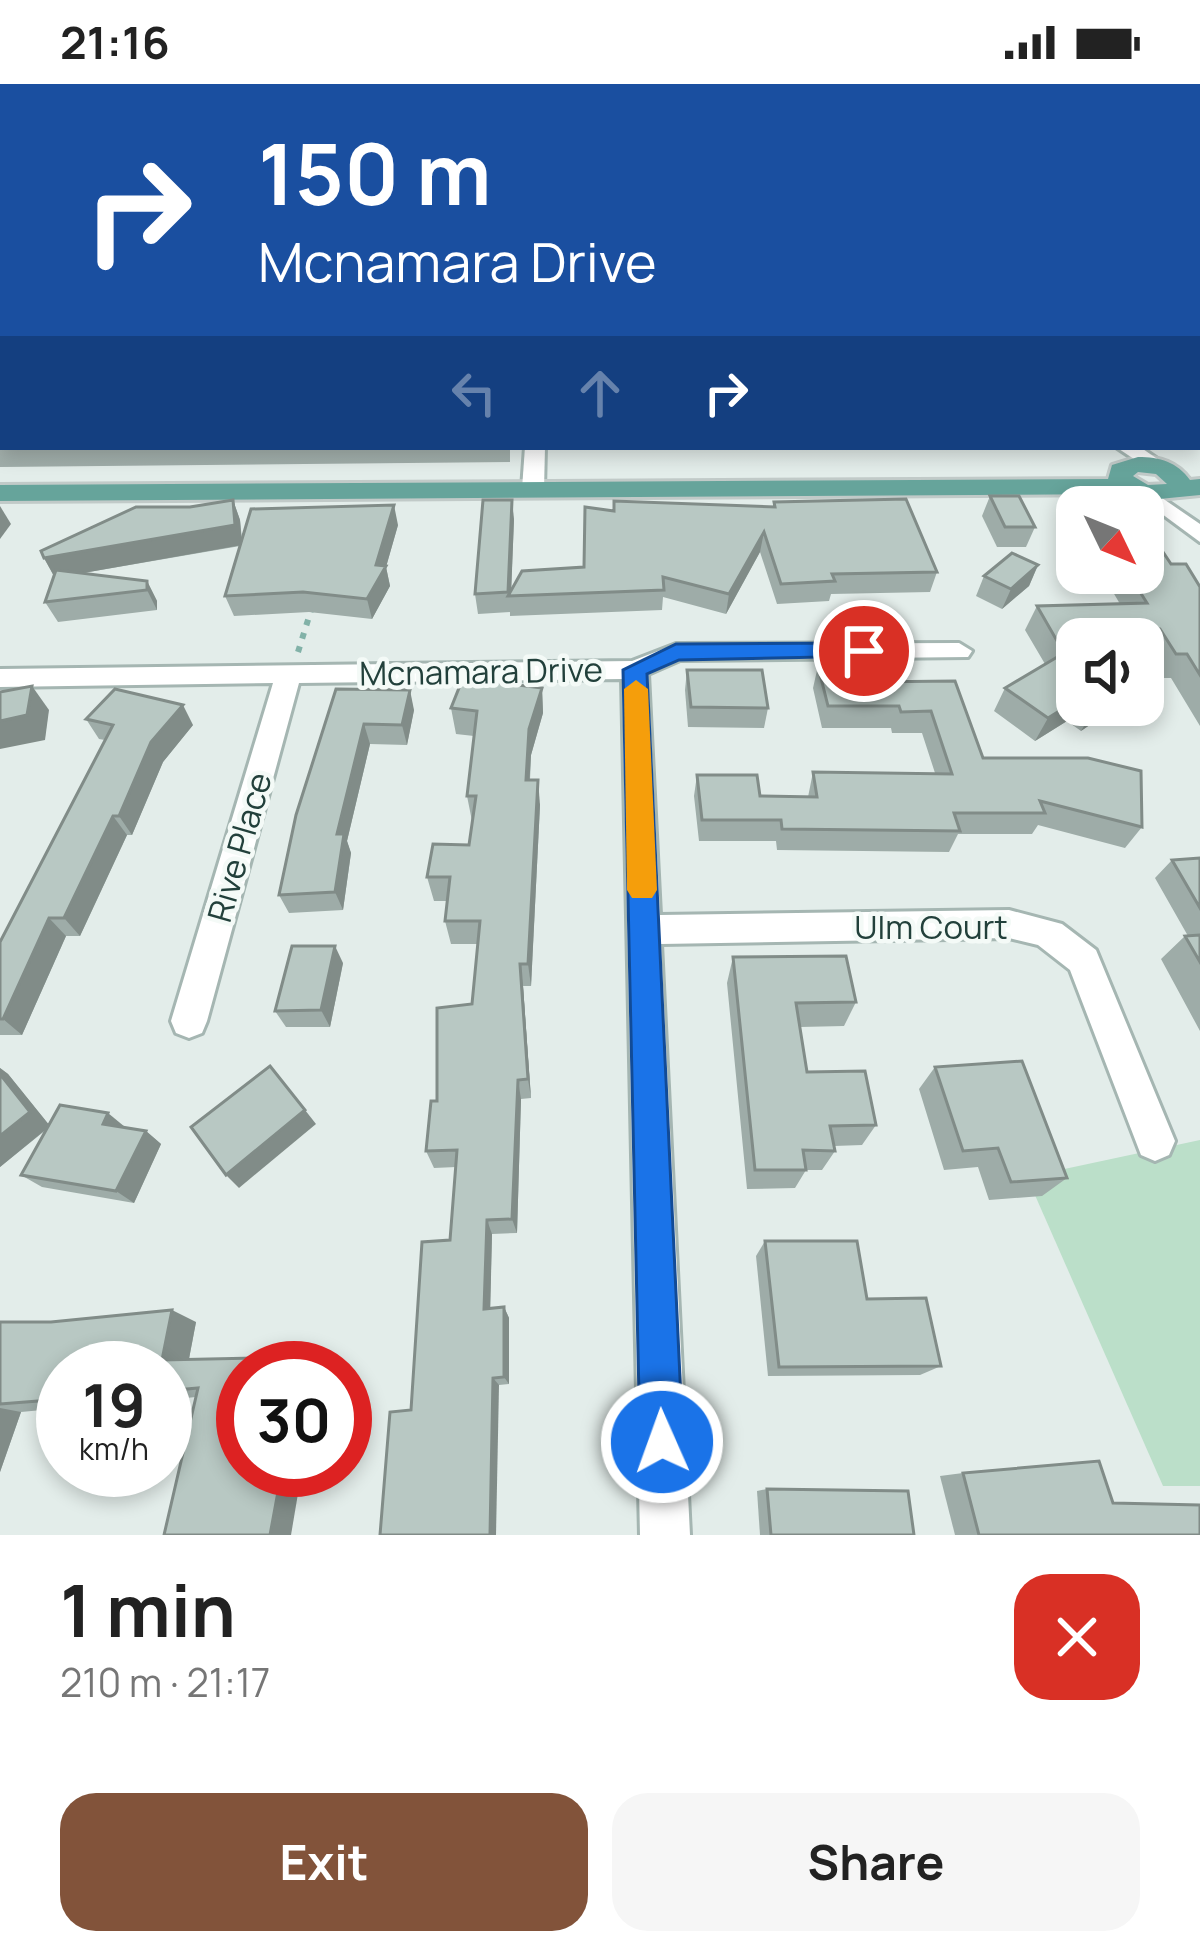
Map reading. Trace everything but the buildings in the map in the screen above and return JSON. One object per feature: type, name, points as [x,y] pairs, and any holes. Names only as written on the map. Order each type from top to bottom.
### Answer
[{"type":"main road","points":[[0,493],[1048,483],[1126,468],[1181,480]]},
{"type":"street","points":[[533,489],[535,450]]},
{"type":"street","points":[[1126,468],[1181,480],[1200,533]]},
{"type":"street","points":[[1126,468],[1200,533]]},
{"type":"street","name":"Mcnamara Drive","points":[[0,678],[635,670],[676,652],[959,651]]},
{"type":"street","points":[[635,670],[665,1535]]},
{"type":"street","name":"Rive Place","points":[[189,1022],[291,673]]},
{"type":"street","name":"Ulm Court","points":[[644,930],[1009,924],[1040,928],[1064,940],[1084,961],[1155,1141]]},
{"type":"path","points":[[291,673],[315,596]]},
{"type":"green space","points":[[1200,1140],[1200,1486],[1163,1486],[1027,1177]]},
{"type":"slow traffic","points":[[636,689],[642,890]]},
{"type":"route","points":[[662,1442],[635,670],[676,652],[864,651]]}]
